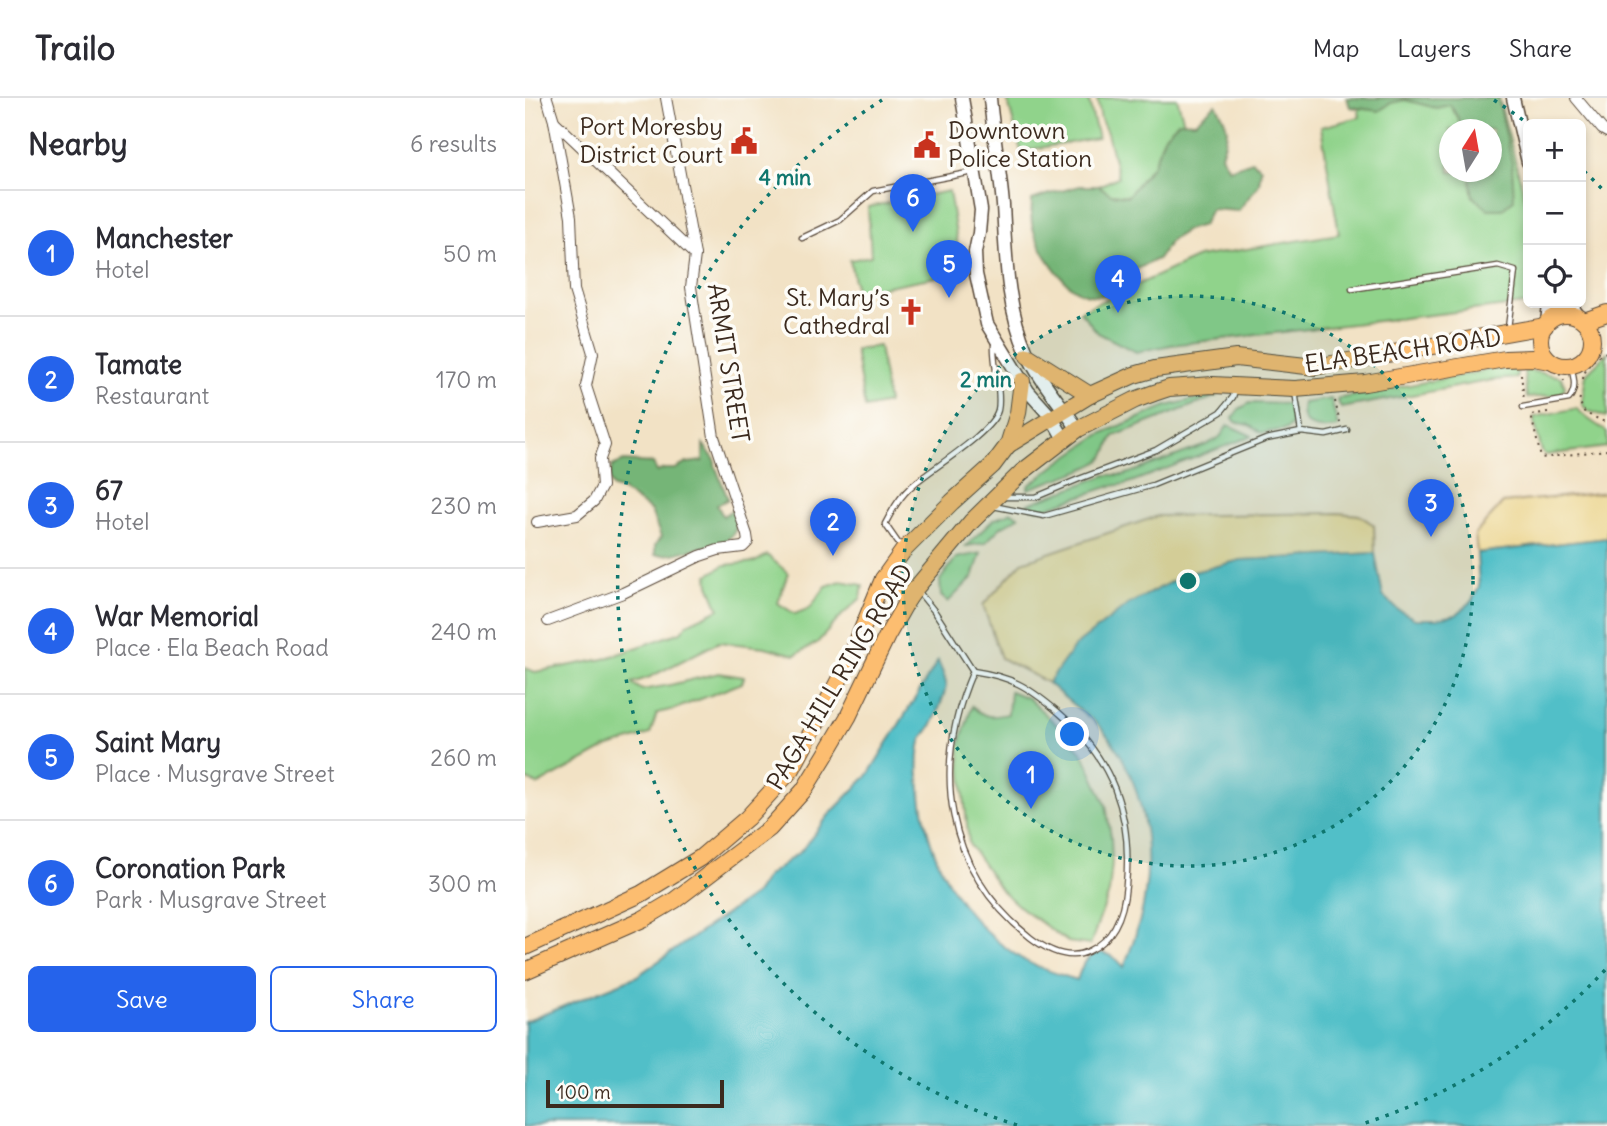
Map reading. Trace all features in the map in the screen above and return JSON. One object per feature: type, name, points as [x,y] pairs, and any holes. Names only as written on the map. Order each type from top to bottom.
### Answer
[{"type":"highway","points":[[1583,320],[1607,313]]},
{"type":"highway","points":[[1588,355],[1592,337],[1583,320],[1567,314],[1553,318],[1546,324],[1541,333],[1541,348],[1560,367],[1577,364],[1607,346]]},
{"type":"highway","name":"ELA BEACH ROAD","points":[[1058,414],[1090,395],[1135,375],[1168,366],[1236,358],[1315,367],[1546,324]]},
{"type":"highway","points":[[1028,356],[1090,395]]},
{"type":"highway","name":"ELA BEACH ROAD","points":[[1064,439],[1135,400],[1170,388],[1213,385],[1295,388],[1365,383],[1505,359],[1533,358],[1560,367]]},
{"type":"highway","points":[[1004,451],[1019,413],[1021,381]]},
{"type":"highway","name":"PAGA HILL RING ROAD","points":[[525,947],[641,894],[700,858],[747,818],[792,769],[849,661],[883,579],[903,551],[993,465],[1004,451],[1058,414]]},
{"type":"highway","name":"PAGA HILL RING ROAD","points":[[525,971],[643,919],[675,900],[769,828],[804,790],[825,756],[848,717],[887,636],[912,594],[991,501],[1022,471],[1064,439]]},
{"type":"highway","points":[[883,579],[912,594]]},
{"type":"street","points":[[537,522],[577,516],[594,501],[602,486],[600,459],[605,444],[586,386],[593,353],[574,290],[571,217],[554,121],[547,98]]},
{"type":"street","name":"ARMIT STREET","points":[[548,621],[623,593],[700,556],[718,550],[743,547],[748,542],[715,438],[691,287],[695,255],[666,98]]},
{"type":"street","points":[[962,98],[981,209],[975,252],[976,274],[987,324],[1028,391],[1078,429]]},
{"type":"street","points":[[990,98],[1011,304],[1028,356],[1058,414],[1064,439]]},
{"type":"street","points":[[1513,98],[1523,141]]},
{"type":"street","points":[[1576,98],[1607,132]]},
{"type":"street","points":[[554,121],[695,255]]},
{"type":"street","points":[[979,233],[1003,232]]},
{"type":"street","points":[[1546,324],[1548,308]]},
{"type":"street","points":[[1573,308],[1583,320]]},
{"type":"lane","points":[[802,238],[840,220],[873,191],[968,173]]},
{"type":"lane","points":[[1352,289],[1498,266],[1515,271],[1507,332]]},
{"type":"lane","points":[[903,551],[885,524],[896,501],[972,439],[996,415],[999,406],[994,357],[995,338]]},
{"type":"lane","points":[[1524,404],[1569,399],[1574,392],[1575,383],[1560,367]]},
{"type":"lane","points":[[991,501],[1036,497],[1156,450],[1221,412],[1233,397],[1237,386]]},
{"type":"lane","points":[[1295,388],[1301,432]]},
{"type":"lane","points":[[991,501],[1044,516],[1153,485],[1266,439],[1301,432],[1326,435],[1347,430]]},
{"type":"lane","points":[[912,594],[935,612],[973,671],[996,674],[1019,683],[1071,724],[1096,752],[1114,786],[1126,830],[1128,862],[1124,902],[1108,937],[1089,951],[1078,955],[1055,952],[1043,947],[1016,926],[977,878],[962,849],[951,803],[952,741],[959,708],[973,671]]},
{"type":"path","points":[[1583,382],[1584,373],[1598,355],[1607,352]]},
{"type":"path","points":[[1520,367],[1524,404]]},
{"type":"path","points":[[1560,367],[1567,388]]},
{"type":"path","points":[[1581,392],[1579,401],[1585,413],[1606,422]]},
{"type":"path","points":[[1557,410],[1531,415],[1541,458],[1607,450]]},
{"type":"green space","points":[[1007,98],[1088,98],[1098,138],[1021,151]]},
{"type":"green space","points":[[1097,98],[1177,98],[1184,122],[1179,121],[1165,135],[1153,165],[1128,196],[1111,194],[1099,186],[1118,177]]},
{"type":"green space","points":[[1347,98],[1498,98],[1512,163],[1514,199],[1503,209],[1488,209],[1473,197],[1471,182],[1502,182],[1502,119],[1458,119],[1450,105],[1436,108],[1405,100],[1391,103],[1379,111],[1350,107]]},
{"type":"green space","points":[[1357,98],[1499,98],[1523,191],[1523,304],[1171,345],[1136,352],[1098,333],[1080,311],[1198,257],[1339,234],[1321,127],[1360,117]]},
{"type":"green space","points":[[1216,104],[1227,129],[1221,155],[1229,169],[1252,161],[1261,168],[1259,184],[1238,211],[1211,209],[1203,225],[1187,230],[1171,240],[1159,258],[1135,270],[1126,290],[1098,296],[1087,295],[1067,283],[1040,246],[1032,225],[1032,200],[1080,186],[1099,186],[1111,194],[1128,196],[1153,165],[1165,135],[1179,121],[1195,122]]},
{"type":"green space","points":[[949,191],[962,272],[856,292],[850,260],[871,256],[868,207]]},
{"type":"green space","points":[[879,346],[888,403],[865,408],[855,350]]},
{"type":"green space","points":[[1607,353],[1606,417],[1586,410],[1582,403],[1586,374]]},
{"type":"green space","points":[[1493,369],[1515,369],[1517,378],[1341,408],[1337,399]]},
{"type":"green space","points":[[1527,370],[1561,377],[1565,387],[1561,394],[1527,398],[1524,372]]},
{"type":"green space","points":[[1217,396],[1114,436],[1103,458],[1095,464],[1028,489],[1028,486],[1061,461],[1101,434],[1167,406]]},
{"type":"green space","points":[[1331,399],[1338,427],[1317,428],[1307,423],[1302,412],[1303,403]]},
{"type":"green space","points":[[1250,403],[1290,404],[1291,425],[1287,429],[1262,433],[1249,425],[1236,422],[1233,418],[1239,409]]},
{"type":"green space","points":[[1577,408],[1607,432],[1607,447],[1546,455],[1542,452],[1534,417]]},
{"type":"green space","points":[[1228,425],[1252,436],[1126,484],[1111,486],[1042,509],[1032,508],[1028,504],[1106,475],[1124,475],[1206,445],[1220,437]]},
{"type":"green space","points":[[703,444],[715,460],[728,499],[717,505],[723,516],[735,508],[735,531],[722,543],[675,554],[655,555],[655,545],[661,537],[651,511],[623,491],[613,488],[609,480],[612,466],[624,461],[653,463],[657,472],[675,469],[687,463],[703,461]]},
{"type":"green space","points":[[1012,512],[1019,517],[1001,527],[985,543],[966,546],[993,520]]},
{"type":"green space","points":[[981,553],[973,577],[948,602],[941,596],[940,580],[956,558]]},
{"type":"green space","points":[[767,555],[788,573],[778,603],[795,614],[810,608],[826,586],[841,581],[863,585],[861,598],[817,643],[795,655],[765,647],[719,642],[650,677],[632,683],[642,690],[719,673],[744,677],[742,683],[675,709],[657,713],[650,734],[606,748],[538,785],[525,779],[525,668],[535,672],[604,659],[681,632],[687,624],[719,609],[709,585],[708,575],[725,565],[755,562]]},
{"type":"green space","points":[[1010,691],[1028,698],[1083,754],[1106,805],[1112,862],[1109,893],[1090,945],[1068,942],[1021,908],[1002,891],[969,844],[959,747],[972,706],[989,716],[1008,714]]},
{"type":"sand","points":[[1607,492],[1607,538],[1477,553],[1475,534],[1503,503]]},
{"type":"sand","points":[[1338,513],[1359,515],[1374,525],[1375,553],[1241,560],[1186,574],[1129,604],[1075,646],[1048,683],[1001,658],[983,605],[1022,562],[1158,516]]},
{"type":"water","points":[[1607,538],[1607,1126],[525,1126],[525,1022],[637,976],[755,894],[767,876],[801,851],[829,815],[868,775],[938,661],[946,686],[935,719],[922,739],[919,771],[927,827],[943,872],[968,911],[1002,945],[1029,963],[1077,980],[1086,961],[1096,954],[1108,955],[1124,967],[1144,903],[1147,850],[1141,806],[1125,764],[1114,745],[1098,724],[1048,683],[1075,646],[1129,604],[1186,574],[1241,560],[1375,553],[1383,596],[1397,609],[1415,619],[1437,619],[1456,615],[1471,602],[1479,587],[1477,553]]},
{"type":"place","name":"Port Moresby District Court","points":[[744,141]]},
{"type":"place","name":"Downtown Police Station","points":[[927,145]]},
{"type":"place","name":"Coronation Park","points":[[913,232]]},
{"type":"place","name":"Saint Mary","points":[[949,298]]},
{"type":"place","name":"St. Mary’s Cathedral","points":[[911,312]]},
{"type":"place","name":"War Memorial","points":[[1118,313]]},
{"type":"place","name":"67","points":[[1431,537]]},
{"type":"place","name":"Tamate","points":[[833,556]]},
{"type":"place","name":"Manchester","points":[[1031,809]]}]
